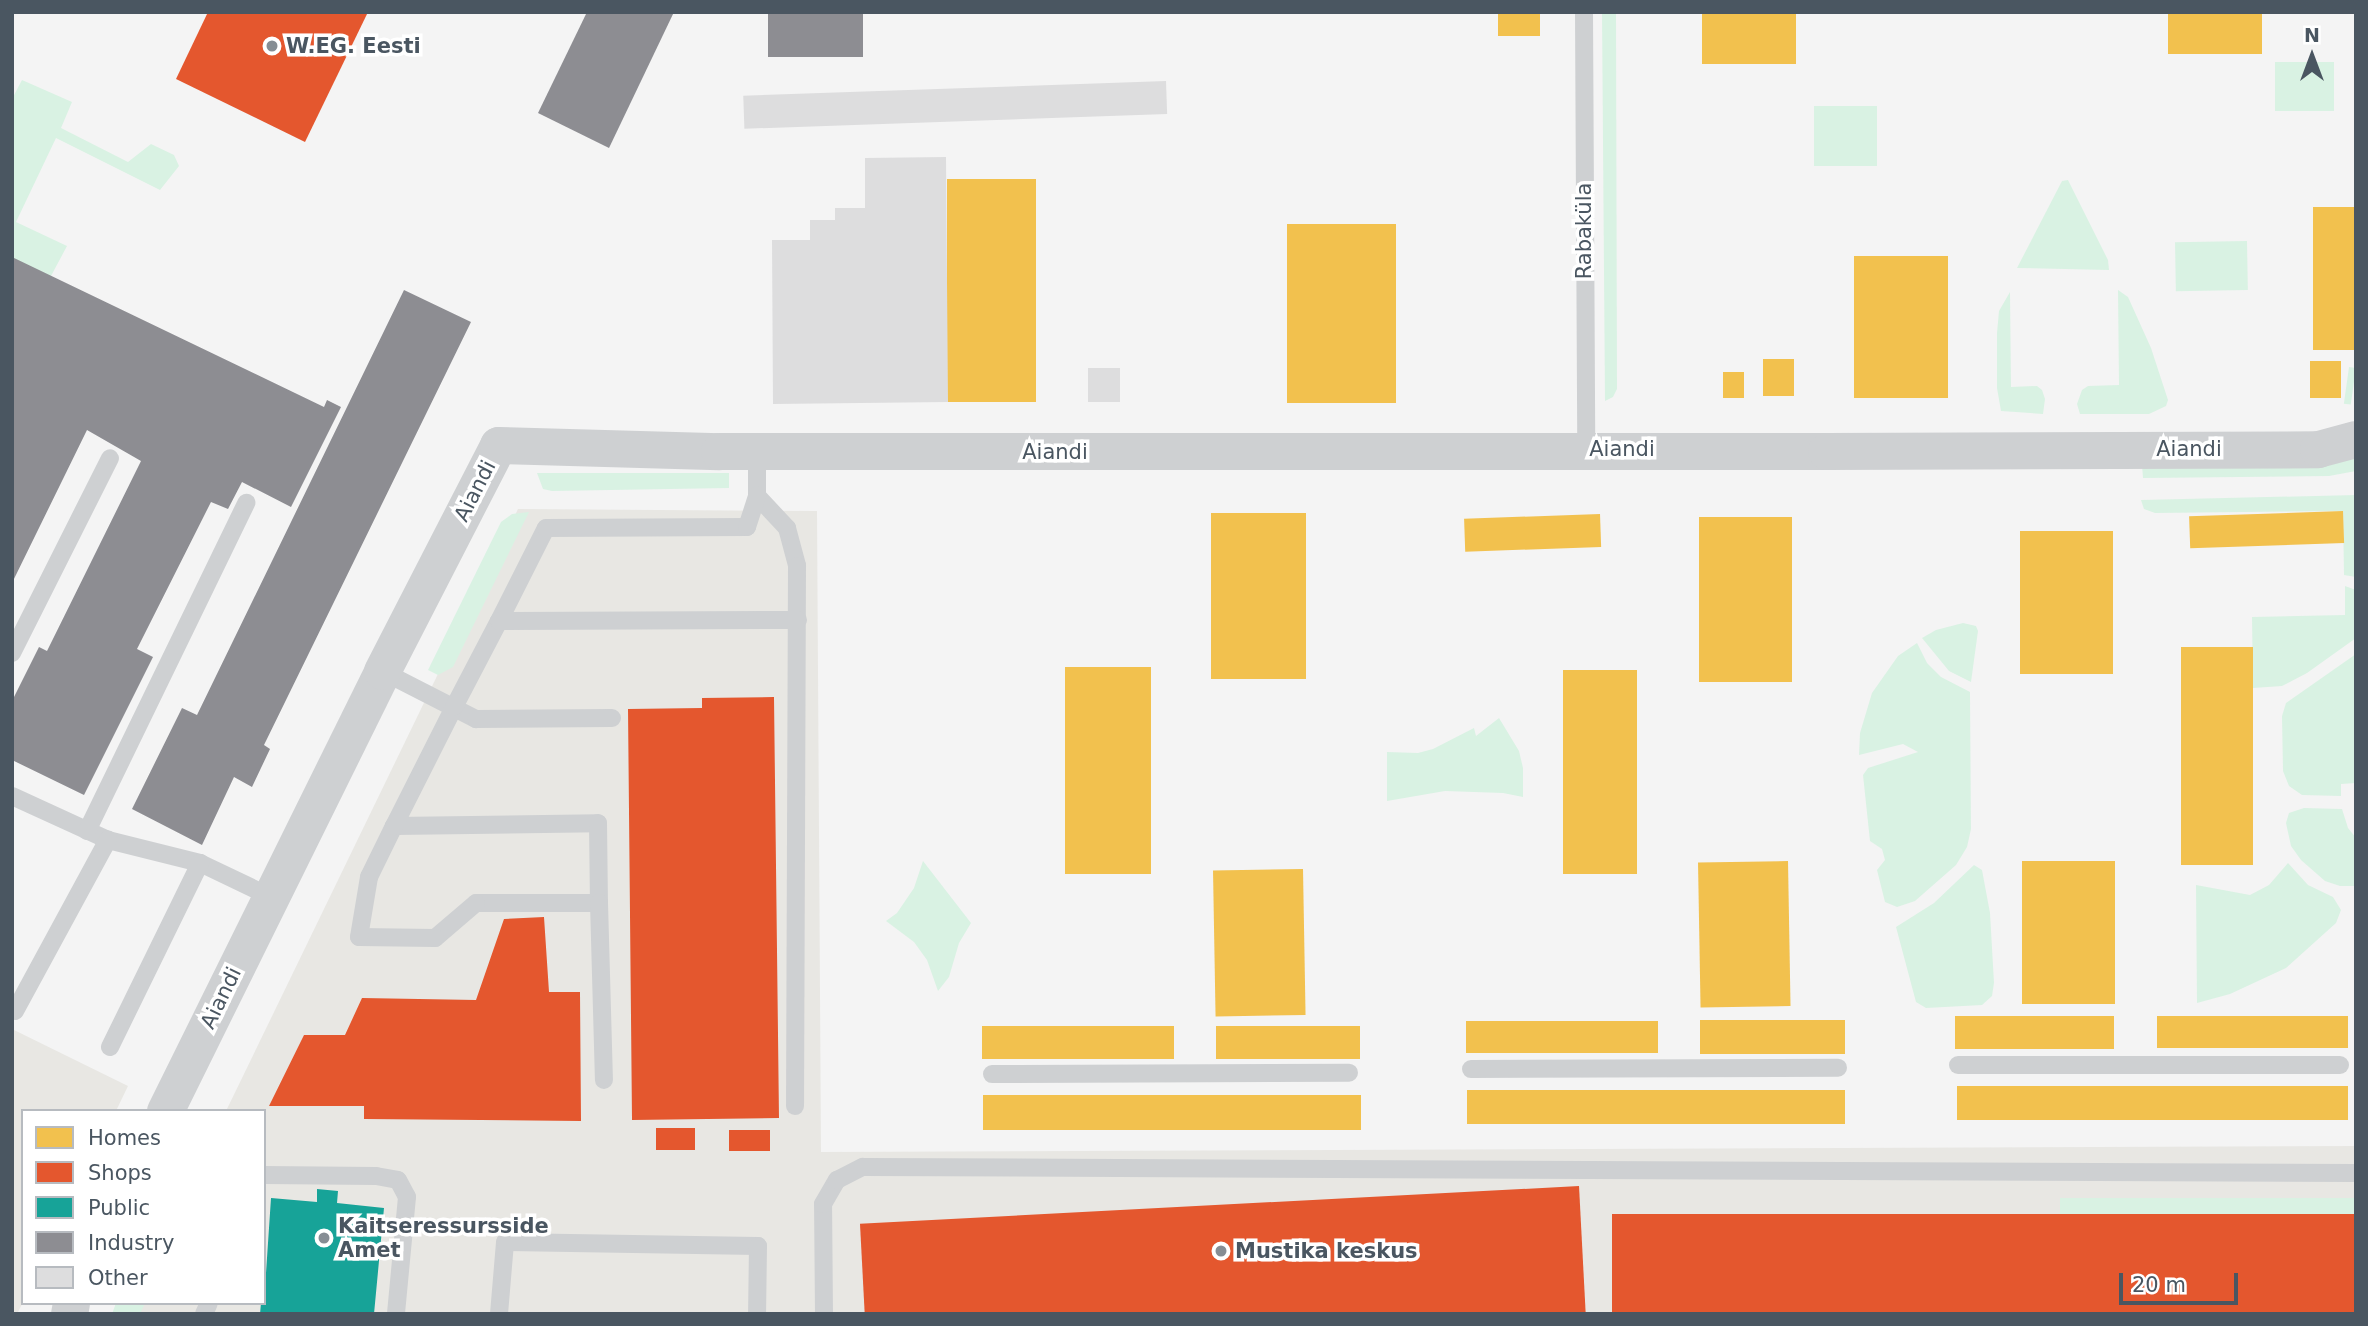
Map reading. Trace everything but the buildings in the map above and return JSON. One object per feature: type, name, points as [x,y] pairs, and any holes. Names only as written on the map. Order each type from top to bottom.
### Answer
[{"type":"street","name":"Aiandi","points":[[166,1109],[382,671],[498,445],[757,451],[2318,449],[2356,439]]},
{"type":"lane","name":"Rabaküla","points":[[1584,12],[1586,450]]},
{"type":"lane","points":[[599,903],[475,904],[435,938],[359,937],[369,877],[546,528],[747,527],[757,496],[757,451]]},
{"type":"lane","points":[[12,653],[110,458]]},
{"type":"lane","points":[[757,496],[787,528],[797,566],[794,1106]]},
{"type":"lane","points":[[87,831],[246,503]]},
{"type":"lane","points":[[499,621],[798,620]]},
{"type":"lane","points":[[382,671],[476,719],[612,718]]},
{"type":"lane","points":[[14,802],[108,840],[200,863],[271,897]]},
{"type":"lane","points":[[394,826],[598,823],[604,1080]]},
{"type":"lane","points":[[15,1011],[108,840]]},
{"type":"lane","points":[[110,1047],[200,863]]},
{"type":"lane","points":[[1958,1065],[2340,1065]]},
{"type":"lane","points":[[1471,1069],[1838,1068]]},
{"type":"lane","points":[[992,1074],[1349,1073]]},
{"type":"lane","points":[[824,1314],[823,1204],[837,1180],[863,1167],[2356,1173]]},
{"type":"lane","points":[[266,1175],[376,1176],[398,1180],[407,1197],[396,1314]]},
{"type":"lane","points":[[499,1314],[505,1242],[758,1246],[757,1314]]},
{"type":"shaded area","points":[[518,509],[817,511],[821,1152],[2356,1146],[2356,1314],[128,1314],[132,1305],[266,1305],[266,1109],[227,1109]]},
{"type":"shaded area","points":[[12,1029],[128,1086],[117,1109],[21,1109],[22,1305],[17,1314],[12,1314]]},
{"type":"green space","points":[[1602,12],[1616,12],[1617,389],[1613,397],[1605,401]]},
{"type":"green space","points":[[2275,62],[2334,62],[2334,111],[2275,111]]},
{"type":"green space","points":[[22,80],[72,102],[61,128],[128,162],[151,144],[174,155],[179,166],[160,190],[56,138],[16,222],[67,246],[51,276],[12,291],[12,99]]},
{"type":"green space","points":[[1814,106],[1877,106],[1877,166],[1814,166]]},
{"type":"green space","points":[[2068,180],[2108,260],[2109,270],[2017,268],[2062,181]]},
{"type":"green space","points":[[2247,241],[2248,290],[2176,291],[2175,242]]},
{"type":"green space","points":[[2118,290],[2128,297],[2151,348],[2168,400],[2166,406],[2149,414],[2080,414],[2077,404],[2082,390],[2088,386],[2119,385]]},
{"type":"green space","points":[[2010,292],[2011,387],[2037,386],[2042,390],[2045,399],[2043,414],[2001,411],[1997,388],[1997,333],[1999,311]]},
{"type":"green space","points":[[2349,367],[2356,368],[2351,405],[2344,404]]},
{"type":"green space","points":[[2356,457],[2356,471],[2329,476],[2143,478],[2142,465]]},
{"type":"green space","points":[[537,473],[729,473],[729,488],[552,491],[543,489]]},
{"type":"green space","points":[[2356,495],[2356,577],[2344,575],[2343,511],[2155,513],[2144,509],[2141,500]]},
{"type":"green space","points":[[529,512],[453,667],[438,675],[428,670],[501,522],[512,514]]},
{"type":"green space","points":[[2345,586],[2356,590],[2356,638],[2307,673],[2282,686],[2253,688],[2252,617],[2345,615]]},
{"type":"green space","points":[[1963,623],[1976,626],[1978,631],[1971,682],[1949,671],[1922,638],[1936,630]]},
{"type":"green space","points":[[1917,643],[1927,663],[1941,677],[1970,692],[1971,829],[1967,847],[1956,865],[1915,901],[1897,907],[1885,902],[1877,870],[1885,860],[1882,849],[1870,841],[1863,775],[1868,768],[1918,752],[1903,744],[1859,755],[1860,733],[1872,693],[1898,656]]},
{"type":"green space","points":[[2356,654],[2356,783],[2341,784],[2341,796],[2302,795],[2289,786],[2283,771],[2282,716],[2286,703]]},
{"type":"green space","points":[[1499,718],[1519,751],[1523,768],[1523,797],[1503,793],[1445,791],[1387,801],[1387,752],[1418,753],[1433,749],[1474,728],[1476,736]]},
{"type":"green space","points":[[2304,808],[2342,809],[2348,828],[2356,838],[2356,886],[2340,886],[2325,881],[2301,860],[2291,846],[2286,823],[2289,813]]},
{"type":"green space","points":[[923,861],[971,923],[959,943],[949,977],[938,991],[927,960],[914,942],[886,921],[897,913],[914,888]]},
{"type":"green space","points":[[2288,863],[2308,885],[2333,897],[2341,910],[2336,923],[2286,968],[2230,994],[2197,1003],[2196,885],[2250,895],[2269,885]]},
{"type":"green space","points":[[1974,865],[1982,870],[1990,913],[1994,983],[1992,996],[1982,1005],[1926,1008],[1916,1002],[1896,927],[1934,903]]},
{"type":"green space","points":[[2060,1198],[2356,1198],[2356,1214],[2060,1214]]},
{"type":"green space","points":[[115,1305],[144,1305],[140,1314],[112,1314]]},
{"type":"place","name":"W.EG. Eesti","points":[[272,46]]},
{"type":"place","name":"Kaitseressursside Amet","points":[[324,1238]]},
{"type":"place","name":"Mustika keskus","points":[[1221,1251]]}]
